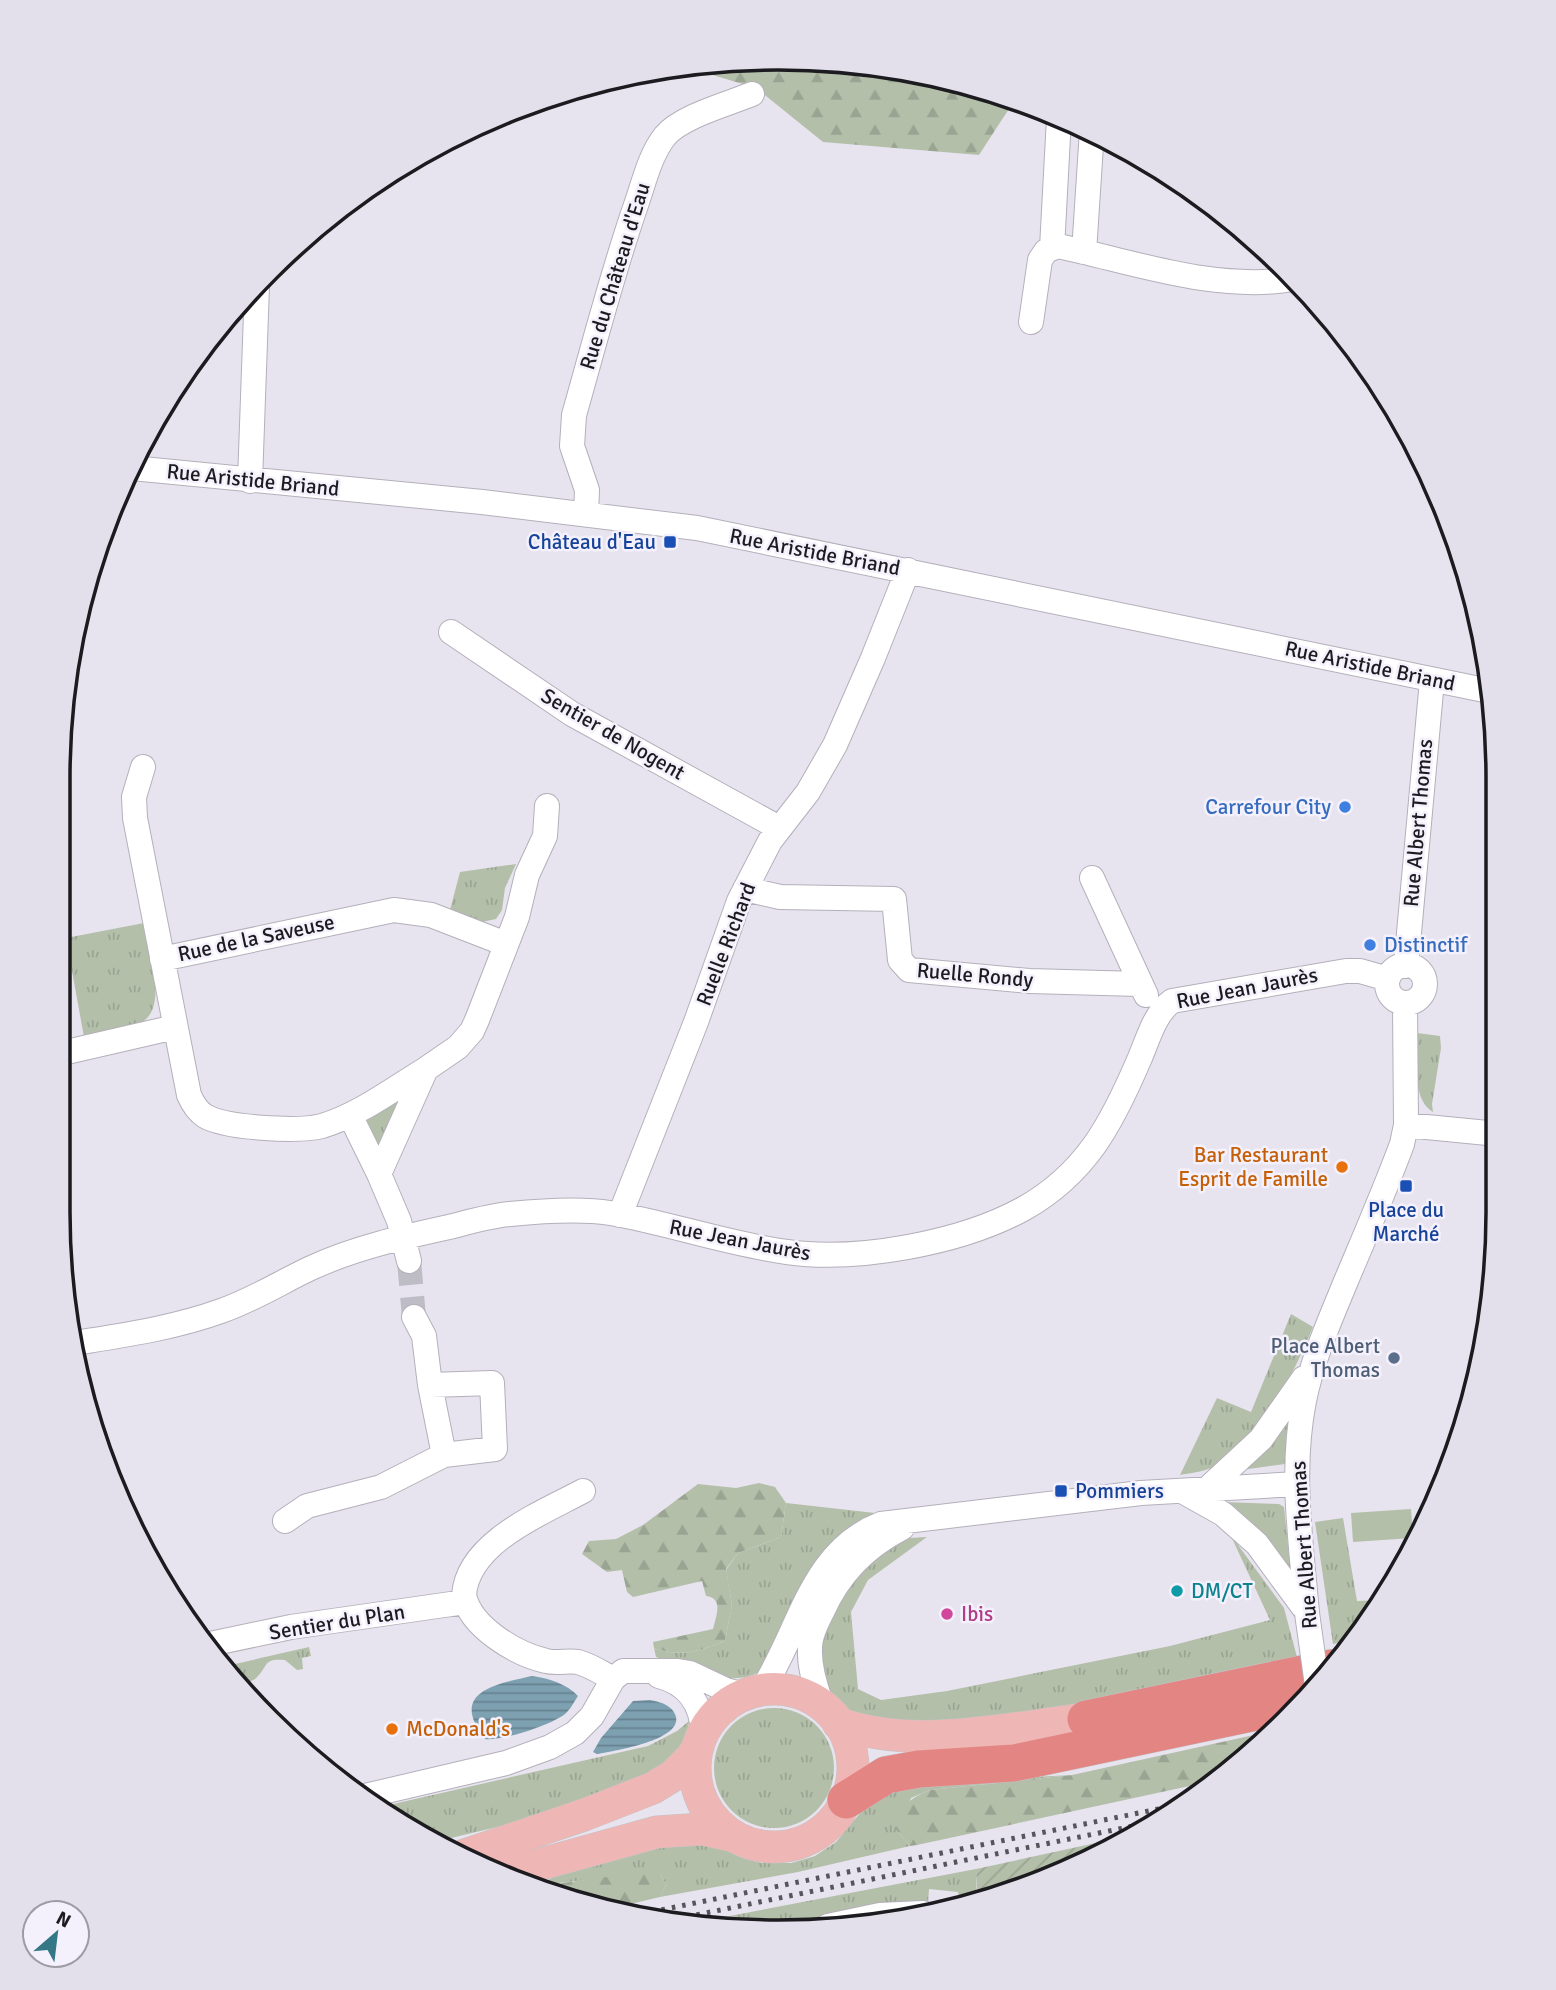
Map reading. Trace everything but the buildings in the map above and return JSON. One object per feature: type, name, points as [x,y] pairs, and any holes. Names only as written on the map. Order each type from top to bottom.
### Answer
[{"type":"highway","points":[[1086,1719],[1317,1671]]},
{"type":"highway","points":[[846,1800],[886,1775],[919,1769],[1014,1763],[1286,1706]]},
{"type":"main road","points":[[475,1852],[584,1815],[653,1788],[674,1775],[692,1757],[720,1710],[753,1693],[793,1692],[830,1715],[869,1733],[925,1736],[1086,1719]]},
{"type":"main road","points":[[519,1870],[657,1832],[702,1829],[763,1846],[803,1842],[828,1825],[846,1800],[852,1781],[848,1741],[830,1715]]},
{"type":"main road","points":[[701,1740],[696,1778],[701,1798],[718,1824],[734,1836]]},
{"type":"street","name":"Rue du Château d'Eau","points":[[586,514],[587,490],[572,446],[574,415],[625,237],[649,168],[660,143],[673,129],[752,94]]},
{"type":"street","points":[[1052,248],[1058,128]]},
{"type":"street","points":[[1084,252],[1091,143]]},
{"type":"street","points":[[1031,322],[1040,260],[1052,248],[1058,246],[1214,279],[1250,282],[1282,280]]},
{"type":"street","points":[[250,481],[257,299]]},
{"type":"street","name":"Rue Aristide Briand","points":[[141,469],[443,498],[697,528],[1480,689]]},
{"type":"street","name":"Ruelle Richard","points":[[620,1215],[745,889],[779,828],[808,792],[835,745],[908,570]]},
{"type":"street","name":"Sentier de Nogent","points":[[451,632],[572,714],[779,828]]},
{"type":"street","name":"Rue Albert Thomas","points":[[1397,972],[1432,680]]},
{"type":"street","points":[[142,767],[134,807],[162,958]]},
{"type":"street","points":[[506,944],[517,917],[527,875],[545,836],[547,806]]},
{"type":"street","points":[[1092,878],[1157,1017]]},
{"type":"street","name":"Ruelle Rondy","points":[[745,889],[780,897],[894,900],[900,960],[909,970],[1029,981],[1140,984]]},
{"type":"street","name":"Rue de la Saveuse","points":[[394,910],[431,915],[506,944],[472,1031],[458,1047],[350,1115],[321,1126],[299,1129],[228,1125],[210,1119],[196,1109],[189,1095],[162,958],[394,910]]},
{"type":"street","name":"Rue Jean Jaurès","points":[[83,1342],[184,1323],[234,1306],[325,1263],[407,1250],[511,1214],[597,1212],[620,1215],[751,1246],[816,1255],[860,1254],[901,1248],[988,1225],[1052,1191],[1089,1154],[1122,1099],[1157,1017],[1172,1000],[1346,971],[1397,972]]},
{"type":"street","points":[[1418,971],[1424,986],[1419,997],[1412,1002],[1396,1001],[1390,996],[1387,988],[1397,972],[1418,971]]},
{"type":"street","name":"Rue Albert Thomas","points":[[1315,1673],[1307,1613],[1297,1484],[1301,1418],[1315,1359],[1399,1152],[1406,1125],[1405,1003]]},
{"type":"street","points":[[70,1051],[175,1027]]},
{"type":"street","points":[[379,1174],[426,1069]]},
{"type":"street","points":[[350,1115],[379,1174],[407,1250]]},
{"type":"street","points":[[1406,1125],[1486,1132]]},
{"type":"street","points":[[414,1317],[424,1336],[430,1385],[444,1455]]},
{"type":"street","points":[[1208,1489],[1261,1439],[1315,1359]]},
{"type":"street","points":[[285,1521],[307,1506],[381,1487],[444,1455],[495,1449],[492,1383],[430,1385]]},
{"type":"street","points":[[375,1794],[506,1763],[550,1747],[575,1733],[592,1716],[613,1679],[623,1671],[690,1673],[726,1690],[753,1693],[780,1661],[817,1579],[832,1558],[851,1539],[870,1528],[892,1522],[1182,1490],[1297,1484]]},
{"type":"street","points":[[1182,1490],[1223,1514],[1258,1544],[1307,1613]]},
{"type":"street","points":[[583,1491],[523,1523],[494,1544],[476,1563],[467,1579],[465,1602],[485,1628],[522,1651],[547,1661],[577,1662],[613,1679]]},
{"type":"street","points":[[830,1715],[812,1673],[810,1651],[813,1633],[830,1593],[845,1572],[864,1553],[890,1534],[915,1521]]},
{"type":"street","name":"Sentier du Plan","points":[[216,1643],[291,1627],[465,1602]]},
{"type":"street","points":[[638,1671],[669,1679],[685,1687],[701,1714],[701,1740]]},
{"type":"green space","points":[[778,70],[870,76],[961,94],[1009,109],[979,155],[823,142],[756,88],[709,74]]},
{"type":"green space","points":[[516,864],[505,888],[502,910],[496,919],[482,922],[450,910],[460,872]]},
{"type":"green space","points":[[144,923],[155,978],[153,1007],[148,1017],[132,1026],[84,1037],[70,960],[70,937]]},
{"type":"green space","points":[[1417,1033],[1440,1036],[1433,1112],[1421,1098],[1418,1088]]},
{"type":"green space","points":[[396,1097],[402,1100],[381,1147],[375,1150],[366,1119]]},
{"type":"green space","points":[[1291,1314],[1313,1327],[1273,1406],[1244,1444],[1228,1458],[1207,1469],[1180,1475],[1217,1398],[1251,1412]]},
{"type":"green space","points":[[1289,1415],[1285,1464],[1241,1470]]},
{"type":"green space","points":[[759,1483],[775,1487],[786,1503],[781,1537],[738,1553],[726,1569],[732,1605],[725,1641],[682,1653],[654,1648],[653,1642],[713,1629],[717,1608],[715,1600],[706,1596],[702,1581],[633,1597],[627,1592],[622,1570],[607,1572],[582,1554],[589,1541],[616,1539],[643,1525],[698,1484],[736,1488]]},
{"type":"green space","points":[[1222,1502],[1279,1504],[1284,1507],[1291,1574]]},
{"type":"green space","points":[[786,1503],[875,1513],[848,1528],[828,1548],[771,1662],[753,1675],[729,1678],[704,1674],[656,1657],[654,1648],[682,1653],[725,1641],[732,1605],[726,1570],[738,1553],[781,1537]]},
{"type":"green space","points":[[1411,1509],[1412,1526],[1406,1538],[1353,1542],[1351,1513]]},
{"type":"green space","points":[[1343,1518],[1357,1601],[1370,1601],[1341,1642],[1333,1644],[1315,1522]]},
{"type":"green space","points":[[1230,1534],[1284,1608],[1297,1657],[980,1726],[910,1729],[848,1711],[829,1692],[818,1672],[818,1641],[831,1601],[877,1553],[909,1538],[927,1537],[868,1580],[851,1612],[858,1689],[881,1700],[947,1691],[1170,1646],[1270,1620]]},
{"type":"green space","points":[[309,1647],[311,1656],[302,1658],[303,1669],[297,1670],[285,1660],[270,1661],[256,1678],[249,1682],[234,1664]]},
{"type":"green space","points":[[774,1708],[797,1712],[817,1725],[830,1745],[834,1768],[830,1791],[817,1811],[797,1824],[774,1828],[751,1824],[731,1811],[718,1791],[714,1768],[718,1745],[731,1725],[751,1712]]},
{"type":"green space","points":[[689,1721],[688,1733],[682,1747],[668,1766],[569,1810],[449,1838],[391,1805],[648,1746],[677,1731]]},
{"type":"green space","points":[[1255,1735],[1193,1785],[917,1845],[910,1846],[896,1830],[906,1804],[930,1790],[1072,1775]]},
{"type":"green space","points":[[1072,1775],[930,1790],[911,1798],[896,1830],[910,1846],[798,1872],[660,1897],[666,1885],[660,1873],[554,1883],[546,1881],[577,1866],[703,1837],[740,1857],[761,1863],[791,1863],[815,1856],[836,1842],[871,1800],[885,1789],[947,1781]]},
{"type":"green space","points":[[1100,1842],[1049,1866],[977,1891],[976,1869]]},
{"type":"green space","points":[[976,1869],[976,1891],[959,1896],[958,1892],[929,1889],[928,1903],[924,1904],[878,1906],[819,1918],[778,1920],[723,1917]]},
{"type":"green space","points":[[645,1872],[660,1873],[666,1885],[660,1897],[631,1904],[556,1884]]},
{"type":"water","points":[[532,1676],[557,1682],[578,1696],[567,1712],[549,1723],[515,1735],[485,1739],[475,1723],[472,1710],[474,1701],[492,1687]]},
{"type":"water","points":[[650,1700],[666,1705],[674,1713],[675,1725],[668,1732],[630,1747],[597,1754],[593,1752],[601,1738],[633,1701]]},
{"type":"tunnel","points":[[409,1261],[414,1317]]},
{"type":"railway","points":[[662,1910],[1158,1809]]},
{"type":"railway","points":[[696,1915],[1128,1827]]},
{"type":"place","name":"Château d'Eau","points":[[670,542]]},
{"type":"place","name":"Carrefour City","points":[[1345,807]]},
{"type":"place","name":"Distinctif","points":[[1370,945]]},
{"type":"place","name":"Bar Restaurant Esprit de Famille","points":[[1342,1167]]},
{"type":"place","name":"Place du Marché","points":[[1406,1186]]},
{"type":"place","name":"Place Albert Thomas","points":[[1394,1358]]},
{"type":"place","name":"Pommiers","points":[[1061,1491]]},
{"type":"place","name":"DM/CT","points":[[1177,1591]]},
{"type":"place","name":"Ibis","points":[[947,1614]]},
{"type":"place","name":"McDonald's","points":[[392,1729]]}]
